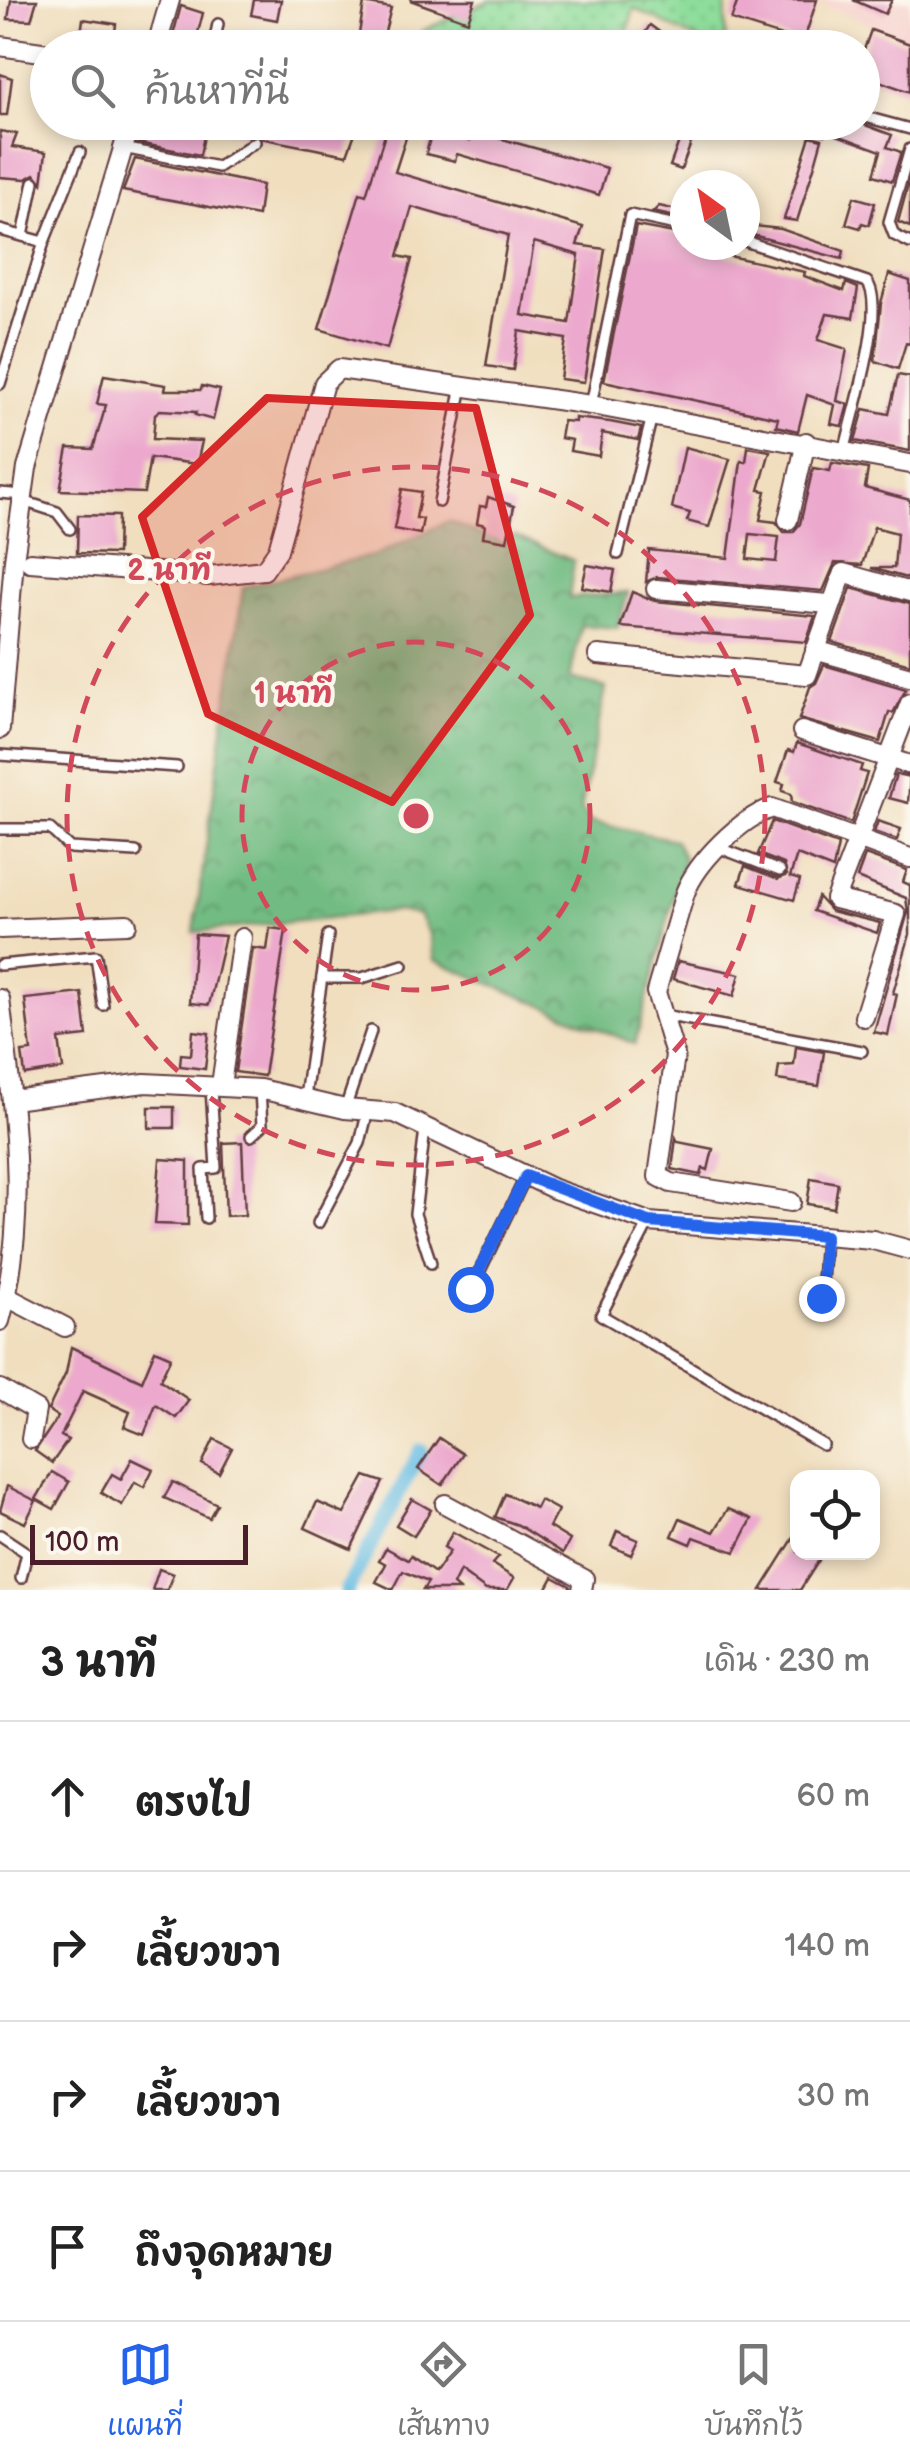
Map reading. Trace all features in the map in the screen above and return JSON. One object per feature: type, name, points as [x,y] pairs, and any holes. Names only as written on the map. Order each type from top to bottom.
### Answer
[{"type":"street","points":[[161,30],[170,0]]},
{"type":"street","points":[[0,46],[30,50]]},
{"type":"street","points":[[0,729],[6,588],[16,560],[37,428],[125,140]]},
{"type":"street","points":[[16,560],[210,576],[264,570],[278,550],[329,375],[351,369],[590,405],[910,464]]},
{"type":"street","points":[[788,520],[806,442]]},
{"type":"street","points":[[598,654],[807,676],[843,573],[910,592]]},
{"type":"street","points":[[656,590],[830,604]]},
{"type":"street","points":[[815,650],[910,677]]},
{"type":"street","points":[[864,1017],[896,914],[835,899],[910,703]]},
{"type":"street","points":[[802,731],[910,765]]},
{"type":"street","points":[[791,1202],[671,1183],[658,1176],[675,1055],[656,992],[685,893],[690,880],[720,848],[756,813],[772,808],[910,858]]},
{"type":"street","points":[[0,929],[127,924]]},
{"type":"street","points":[[216,1085],[242,938]]},
{"type":"street","points":[[0,1000],[12,1100],[18,1223],[0,1321]]},
{"type":"street","points":[[12,1100],[145,1083],[260,1089],[344,1109],[395,1112],[526,1176],[649,1222],[873,1240],[910,1250]]},
{"type":"street","points":[[7,1298],[65,1326]]},
{"type":"street","points":[[0,1390],[36,1410],[30,1439]]},
{"type":"street","points":[[445,1504],[584,1579],[582,1590]]},
{"type":"lane","points":[[217,30],[218,24]]},
{"type":"lane","points":[[880,121],[910,129]]},
{"type":"lane","points":[[122,148],[218,167],[255,142]]},
{"type":"lane","points":[[910,149],[889,222],[894,235],[910,243]]},
{"type":"lane","points":[[0,384],[44,242],[80,152]]},
{"type":"lane","points":[[22,236],[34,182]]},
{"type":"lane","points":[[590,405],[630,215],[670,224]]},
{"type":"lane","points":[[0,230],[44,242]]},
{"type":"lane","points":[[760,246],[867,282],[872,289],[873,324],[845,449]]},
{"type":"lane","points":[[439,502],[462,386]]},
{"type":"lane","points":[[618,554],[652,416]]},
{"type":"lane","points":[[0,493],[58,512],[70,529]]},
{"type":"lane","points":[[0,755],[176,767]]},
{"type":"lane","points":[[0,829],[50,829],[70,848],[136,852]]},
{"type":"lane","points":[[720,848],[780,872]]},
{"type":"lane","points":[[306,1097],[328,935]]},
{"type":"lane","points":[[0,964],[96,956],[103,1005]]},
{"type":"lane","points":[[322,978],[362,978],[403,965]]},
{"type":"lane","points":[[661,1015],[862,1050]]},
{"type":"lane","points":[[344,1109],[371,1031]]},
{"type":"lane","points":[[206,1218],[202,1169],[216,1168],[216,1085]]},
{"type":"lane","points":[[252,1136],[262,1126],[260,1089]]},
{"type":"lane","points":[[318,1224],[360,1142],[368,1110]]},
{"type":"lane","points":[[425,1126],[415,1214],[430,1263]]},
{"type":"lane","points":[[470,1289],[526,1176]]},
{"type":"lane","points":[[649,1222],[601,1315],[823,1445]]},
{"type":"lane","points":[[821,1298],[825,1236]]},
{"type":"lane","points":[[0,1536],[27,1554],[21,1578]]},
{"type":"highlighted area","points":[[267,398],[476,408],[530,615],[392,802],[208,714],[142,517]]},
{"type":"shaded area","points":[[811,0],[910,0],[910,40]]},
{"type":"green space","points":[[490,0],[726,0],[725,30],[677,30],[634,8],[628,30],[424,30]]},
{"type":"green space","points":[[448,521],[506,545],[514,536],[574,561],[569,598],[628,593],[617,628],[581,625],[570,679],[606,688],[581,809],[590,822],[675,840],[684,859],[635,1044],[434,960],[429,934],[419,915],[397,911],[194,932],[243,587],[376,555]]},
{"type":"building","points":[[11,0],[37,0],[31,20],[8,19]]},
{"type":"building","points":[[254,0],[281,0],[277,20],[251,15]]},
{"type":"building","points":[[410,0],[475,0],[468,21]]},
{"type":"building","points":[[738,0],[817,0],[807,30],[762,30],[731,20]]},
{"type":"building","points":[[853,0],[892,0],[885,14]]},
{"type":"building","points":[[364,3],[391,8],[385,30],[360,30]]},
{"type":"building","points":[[181,6],[203,13],[199,30],[174,30]]},
{"type":"building","points":[[83,19],[116,24],[115,30],[81,30]]},
{"type":"building","points":[[880,33],[910,44],[910,92],[880,81]]},
{"type":"building","points":[[0,74],[12,78],[7,115],[0,115]]},
{"type":"building","points":[[0,131],[17,134],[12,147],[46,152],[42,183],[35,174],[26,179],[0,177]]},
{"type":"building","points":[[880,131],[892,135],[887,147],[901,152],[892,181],[874,175],[881,151],[851,140],[880,140]]},
{"type":"building","points":[[139,140],[203,140],[200,155],[138,143]]},
{"type":"building","points":[[270,140],[352,140],[347,155]]},
{"type":"building","points":[[383,140],[405,140],[395,172],[583,227],[577,245],[605,249],[584,382],[560,379],[566,339],[519,331],[513,370],[486,366],[508,235],[412,207],[398,256],[412,259],[387,349],[319,329],[360,193],[366,195]],"holes":[[[534,242],[579,255],[569,323],[522,315]]]},
{"type":"building","points":[[430,140],[506,140],[607,168],[599,195],[457,154],[455,161],[426,154]]},
{"type":"building","points":[[679,140],[692,140],[681,170],[670,166]]},
{"type":"building","points":[[809,140],[822,140],[797,221],[784,219]]},
{"type":"building","points":[[135,159],[262,185],[258,216],[123,191]]},
{"type":"building","points":[[910,178],[910,227],[898,222]]},
{"type":"building","points":[[854,197],[875,203],[869,225],[862,223],[860,228],[846,224]]},
{"type":"building","points":[[659,206],[670,209],[670,216],[653,212]]},
{"type":"building","points":[[636,226],[670,232],[670,260],[748,260],[805,272],[804,276],[844,291],[846,283],[858,288],[853,318],[827,314],[818,340],[847,349],[837,401],[848,404],[842,426],[831,424],[835,405],[807,395],[798,431],[776,426],[778,418],[604,381]]},
{"type":"building","points":[[760,227],[781,229],[844,251],[842,259],[760,237]]},
{"type":"building","points":[[889,274],[910,281],[910,344],[906,343],[898,369],[875,361],[881,303]]},
{"type":"building","points":[[104,375],[166,385],[165,390],[201,390],[202,386],[220,390],[213,420],[195,415],[196,412],[160,410],[155,414],[153,439],[202,441],[197,464],[150,458],[144,493],[60,490],[68,448],[93,449],[106,405],[97,404]]},
{"type":"building","points":[[898,375],[910,377],[910,451],[855,441],[864,409],[889,414]]},
{"type":"building","points":[[575,418],[641,428],[638,440],[602,433],[599,456],[570,451],[572,440],[560,438],[563,421],[575,422]]},
{"type":"building","points":[[685,447],[730,459],[709,527],[687,521],[690,513],[672,508]]},
{"type":"building","points":[[748,447],[770,451],[759,490],[766,491],[760,520],[776,522],[784,532],[793,532],[800,524],[813,468],[830,471],[832,463],[868,469],[865,488],[910,500],[910,579],[871,568],[894,568],[897,533],[874,527],[862,565],[835,563],[823,591],[657,577],[646,582],[649,550],[728,558],[741,461],[746,462]],"holes":[[[750,534],[779,537],[776,562],[747,559]]]},
{"type":"building","points":[[402,489],[421,492],[416,518],[423,519],[420,534],[394,529]]},
{"type":"building","points":[[488,497],[514,506],[507,541],[483,537],[485,525],[477,523],[480,506],[486,507]]},
{"type":"building","points":[[78,515],[118,516],[117,554],[77,553]]},
{"type":"building","points":[[587,565],[615,570],[611,592],[582,587]]},
{"type":"building","points":[[851,588],[910,604],[910,664],[832,642]]},
{"type":"building","points":[[632,592],[655,601],[815,616],[806,642],[620,627]]},
{"type":"building","points":[[824,665],[906,689],[893,713],[889,712],[880,742],[799,719],[810,687]]},
{"type":"building","points":[[797,743],[862,765],[860,771],[867,773],[851,823],[792,802],[791,794],[782,791],[784,784],[777,782],[788,750],[794,752]]},
{"type":"building","points":[[896,774],[910,777],[908,803],[889,798]]},
{"type":"building","points":[[772,821],[838,845],[833,869],[797,855],[790,877],[800,880],[794,900],[739,884],[745,866],[778,879],[787,875],[784,864],[758,854]]},
{"type":"building","points":[[878,821],[901,829],[897,840],[874,832]]},
{"type":"building","points":[[865,855],[907,870],[903,882],[910,885],[910,934],[893,993],[897,994],[888,1035],[874,1032],[908,912],[906,898],[857,878]]},
{"type":"building","points":[[818,897],[831,911],[880,923],[877,933],[813,911]]},
{"type":"building","points":[[270,928],[286,930],[264,1076],[235,1072],[253,948],[267,950]]},
{"type":"building","points":[[195,934],[225,936],[209,1005],[190,1003]]},
{"type":"building","points":[[678,961],[740,974],[734,996],[673,979]]},
{"type":"building","points":[[82,993],[87,1036],[59,1039],[63,1069],[25,1075],[22,1052],[31,1051],[25,999]]},
{"type":"building","points":[[193,1031],[209,1033],[205,1069],[180,1066],[181,1054],[191,1055]]},
{"type":"building","points":[[796,1047],[824,1052],[819,1086],[777,1080],[779,1066],[794,1065]]},
{"type":"building","points":[[149,1107],[174,1107],[174,1128],[149,1128]]},
{"type":"building","points":[[676,1138],[678,1142],[713,1149],[708,1170],[703,1168],[701,1175],[672,1169]]},
{"type":"building","points":[[242,1142],[245,1215],[226,1216],[223,1143]]},
{"type":"building","points":[[160,1159],[188,1161],[188,1225],[155,1224]]},
{"type":"building","points":[[811,1178],[838,1183],[834,1208],[807,1204]]},
{"type":"building","points":[[71,1347],[142,1381],[155,1350],[171,1357],[160,1380],[189,1400],[176,1418],[156,1405],[144,1435],[124,1427],[130,1412],[83,1391],[61,1436],[68,1440],[52,1463],[35,1451],[58,1417],[48,1410],[66,1373]]},
{"type":"building","points":[[439,1438],[463,1454],[442,1485],[418,1469]]},
{"type":"building","points":[[214,1439],[232,1448],[219,1473],[202,1464]]},
{"type":"building","points":[[132,1459],[153,1469],[144,1487],[135,1482],[122,1505],[101,1493],[112,1474],[121,1479]]},
{"type":"building","points":[[52,1472],[69,1482],[54,1509],[36,1499]]},
{"type":"building","points":[[365,1476],[383,1482],[351,1549],[305,1528],[317,1502],[344,1514]]},
{"type":"building","points":[[173,1482],[217,1504],[209,1518],[164,1498]]},
{"type":"building","points":[[7,1486],[36,1501],[25,1523],[0,1511]]},
{"type":"building","points":[[505,1494],[536,1508],[540,1500],[558,1510],[549,1527],[570,1540],[563,1553],[518,1525],[495,1517]]},
{"type":"building","points":[[412,1499],[431,1510],[414,1536],[396,1525]]},
{"type":"building","points":[[728,1509],[752,1519],[735,1552],[694,1537],[691,1544],[672,1536],[680,1518],[714,1532]]},
{"type":"building","points":[[617,1531],[638,1540],[631,1555],[611,1546]]},
{"type":"building","points":[[453,1532],[498,1557],[492,1564],[514,1578],[507,1590],[486,1590],[460,1571],[453,1585],[459,1590],[423,1590],[428,1582],[403,1571],[393,1590],[376,1582],[386,1564],[379,1560],[386,1548],[408,1560],[411,1556],[435,1573],[450,1551],[444,1547]]},
{"type":"building","points":[[790,1544],[790,1560],[819,1560],[800,1590],[761,1590]]},
{"type":"building","points":[[159,1569],[173,1574],[167,1590],[152,1590]]},
{"type":"building","points":[[553,1577],[570,1586],[570,1590],[546,1590]]},
{"type":"waterway","points":[[347,1590],[421,1451]]},
{"type":"route","points":[[470,1289],[526,1176],[649,1222],[825,1236],[821,1298]]}]
